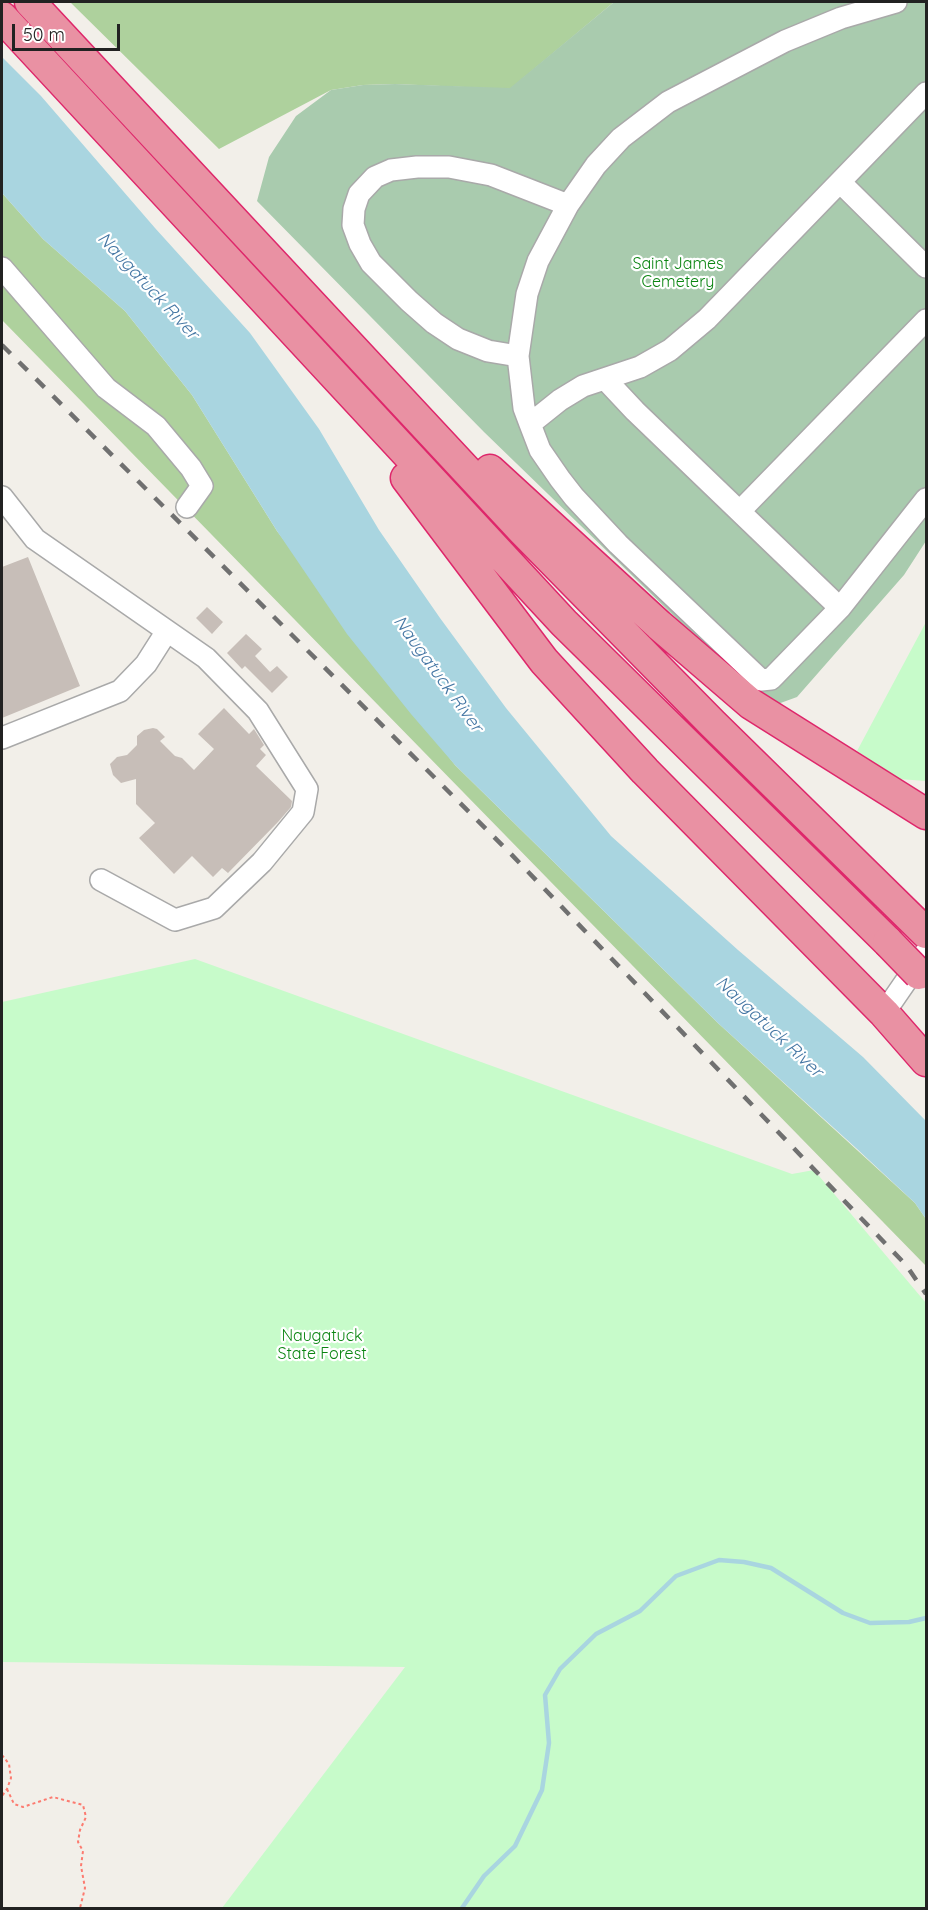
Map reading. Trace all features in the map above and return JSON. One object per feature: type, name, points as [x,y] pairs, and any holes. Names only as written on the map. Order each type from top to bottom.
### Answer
[{"type":"highway","points":[[30,2],[523,531],[712,723],[927,933]]},
{"type":"highway","points":[[2,17],[564,623],[927,981]]},
{"type":"highway","points":[[323,317],[659,625],[751,704],[927,814]]},
{"type":"highway","points":[[311,351],[544,661],[645,771],[884,1013],[927,1061]]},
{"type":"street","points":[[896,2],[841,18],[785,40],[668,102],[621,138],[596,165],[568,205],[538,261],[526,294],[518,356],[524,408],[540,450],[574,497],[618,544],[757,678],[766,680],[776,675],[840,608],[927,499]]},
{"type":"street","points":[[530,424],[560,400],[583,386],[640,368],[677,344],[707,319],[927,93]]},
{"type":"street","points":[[518,356],[488,351],[458,339],[409,301],[371,263],[360,244],[353,225],[354,209],[360,194],[375,177],[391,170],[417,167],[449,167],[481,172],[568,205]]},
{"type":"street","points":[[840,182],[927,267]]},
{"type":"street","points":[[2,268],[106,388],[156,426],[191,468],[202,486],[187,507]]},
{"type":"street","points":[[740,511],[927,320]]},
{"type":"street","points":[[605,379],[635,411],[840,608]]},
{"type":"street","points":[[2,497],[35,539],[206,658],[258,711],[307,789],[303,812],[262,862],[214,908],[175,920],[101,880]]},
{"type":"street","points":[[2,738],[120,691],[146,663],[167,631]]},
{"type":"street","points":[[884,1013],[927,952]]},
{"type":"path","points":[[2,1755],[9,1764],[12,1778],[2,1796]]},
{"type":"path","points":[[7,1789],[14,1804],[23,1808],[53,1797],[83,1805],[86,1817],[78,1842],[83,1851],[81,1866],[85,1888],[80,1908]]},
{"type":"green space","points":[[70,2],[614,2],[510,89],[395,84],[363,85],[331,90],[219,149]]},
{"type":"green space","name":"Saint James Cemetery","points":[[614,2],[926,2],[926,541],[904,575],[797,697],[775,705],[740,680],[484,432],[257,201],[269,157],[296,116],[331,90],[363,85],[395,84],[510,88]]},
{"type":"green space","points":[[2,193],[43,239],[125,311],[192,395],[277,531],[455,765],[719,1024],[915,1203],[926,1219],[926,1266],[2,320]]},
{"type":"green space","points":[[926,622],[926,781],[899,779],[857,751]]},
{"type":"green space","name":"Naugatuck State Forest","points":[[195,959],[792,1174],[814,1170],[926,1303],[926,1908],[222,1908],[405,1667],[2,1662],[2,1002]]},
{"type":"water","name":"Naugatuck River","points":[[2,57],[41,96],[155,228],[250,333],[319,429],[379,530],[440,618],[506,708],[611,836],[738,950],[863,1057],[926,1121],[926,1219],[915,1203],[719,1024],[455,765],[347,634],[277,531],[192,395],[125,311],[43,239],[2,193]]},
{"type":"building","points":[[28,557],[80,686],[2,718],[2,567]]},
{"type":"building","points":[[207,607],[223,622],[212,634],[196,618]]},
{"type":"building","points":[[246,634],[262,649],[255,656],[270,672],[277,666],[288,677],[272,693],[245,666],[242,669],[227,653]]},
{"type":"building","points":[[224,708],[249,734],[254,729],[264,745],[260,749],[266,755],[256,766],[292,801],[291,807],[228,873],[222,868],[213,877],[192,856],[174,874],[139,838],[155,823],[136,804],[136,779],[121,783],[113,775],[110,764],[117,757],[127,755],[137,745],[137,736],[144,730],[153,728],[165,737],[160,741],[194,770],[214,749],[198,734]]},
{"type":"waterway","points":[[462,1908],[484,1876],[515,1846],[542,1790],[549,1743],[545,1695],[560,1669],[596,1634],[640,1611],[676,1576],[719,1560],[744,1562],[771,1568],[843,1613],[870,1623],[909,1622],[926,1618]]},
{"type":"railway","points":[[2,345],[510,853],[906,1265],[926,1294]]}]
